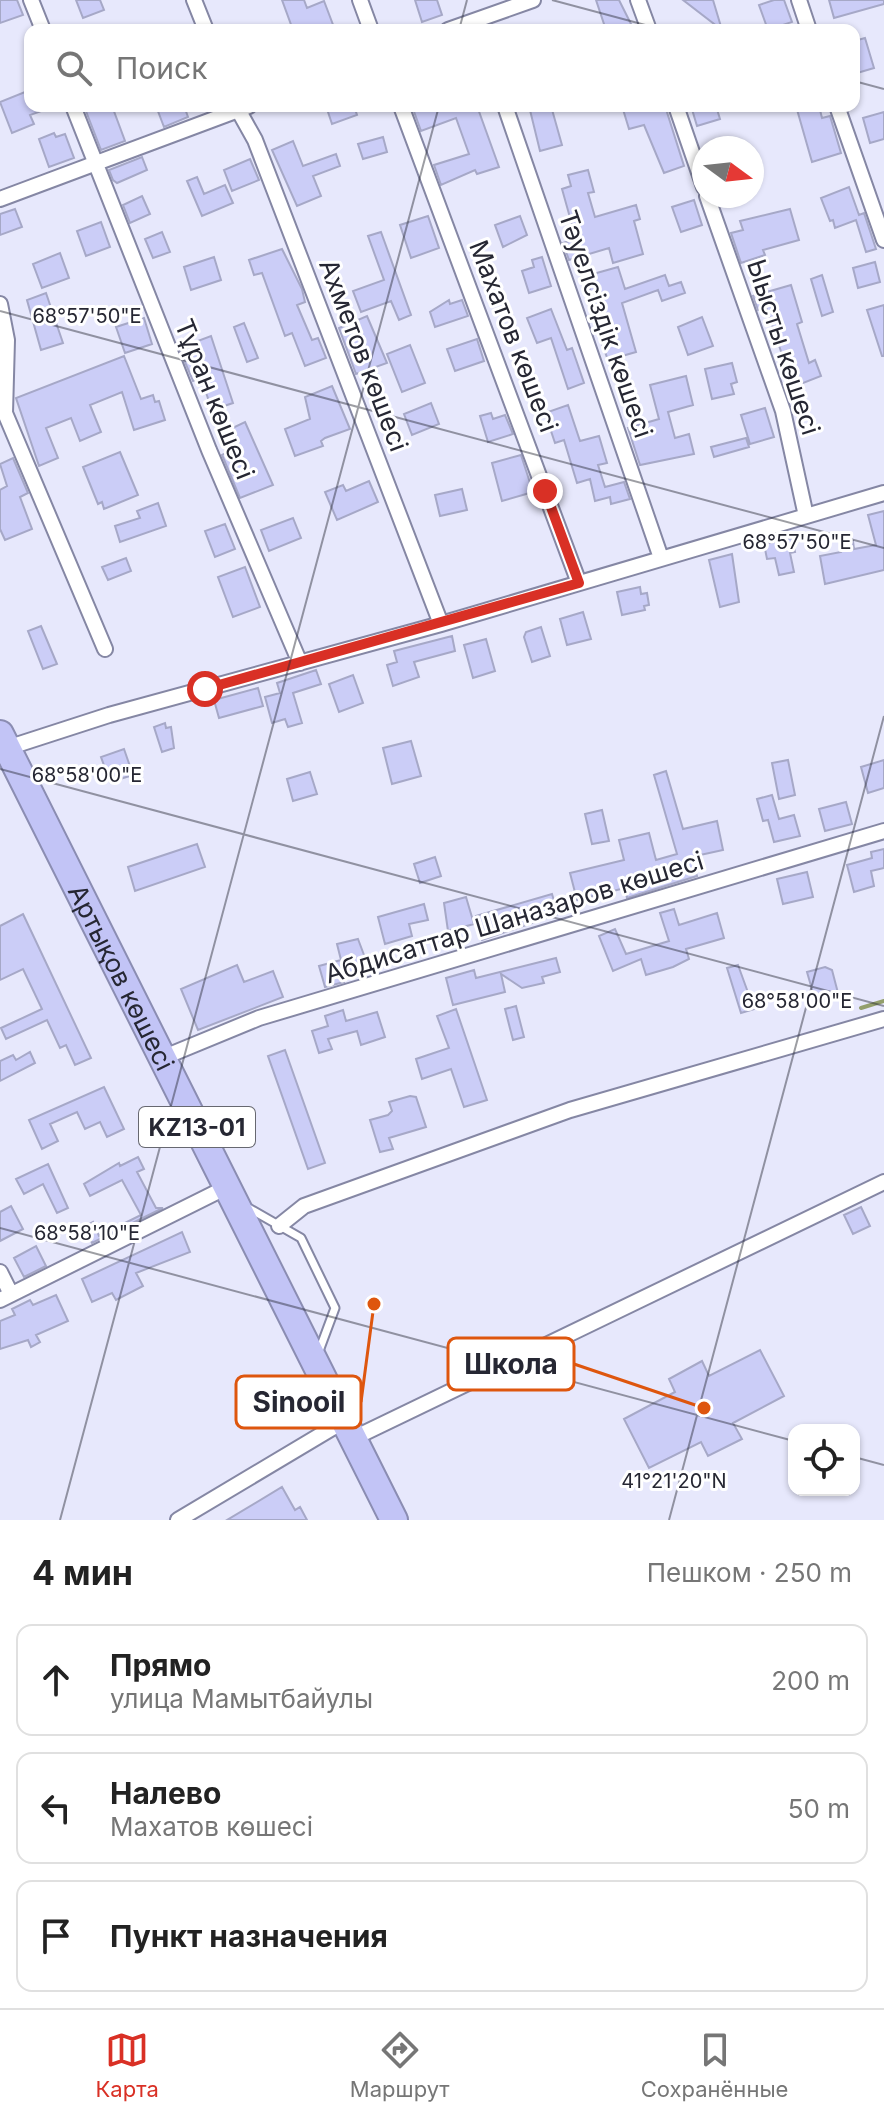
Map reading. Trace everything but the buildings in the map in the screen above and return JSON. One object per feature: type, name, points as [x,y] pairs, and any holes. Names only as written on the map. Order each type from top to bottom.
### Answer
[{"type":"highway","name":"Артықов көшесі","points":[[4,741],[394,1520]]},
{"type":"street","points":[[31,0],[41,24]]},
{"type":"street","points":[[194,0],[204,24]]},
{"type":"street","points":[[360,0],[369,24]]},
{"type":"street","points":[[479,24],[533,0]]},
{"type":"street","points":[[638,0],[647,24]]},
{"type":"street","points":[[799,0],[807,24]]},
{"type":"street","name":"Тұран көшесі","points":[[75,112],[209,450],[300,663]]},
{"type":"street","points":[[0,199],[228,112]]},
{"type":"street","name":"Ахметов көшесі","points":[[243,112],[441,624]]},
{"type":"street","name":"Махатов көшесі","points":[[403,112],[579,583]]},
{"type":"street","name":"Тәуелсіздік көшесі","points":[[507,112],[661,558]]},
{"type":"street","points":[[678,112],[692,152]]},
{"type":"street","points":[[839,112],[884,240]]},
{"type":"street","name":"Ыысты көшесі","points":[[711,208],[783,411],[806,516]]},
{"type":"street","points":[[0,304],[7,340],[3,416],[105,649]]},
{"type":"street","points":[[4,741],[441,624],[884,493]]},
{"type":"street","name":"Абдисаттар Шаназаров көшесі","points":[[162,1058],[259,1018],[884,831]]},
{"type":"street","points":[[279,1226],[304,1206],[494,1135],[884,1019]]},
{"type":"street","points":[[178,1520],[349,1430],[884,1182]]},
{"type":"street","points":[[0,1272],[6,1297],[230,1193]]},
{"type":"lane","points":[[230,1193],[301,1238],[335,1308],[314,1362]]},
{"type":"waterway","points":[[861,1008],[884,1001]]},
{"type":"place","name":"Sinooil","points":[[374,1304]]},
{"type":"place","name":"Школа","points":[[704,1408]]},
{"type":"route","points":[[205,689],[579,583],[545,491]]}]
